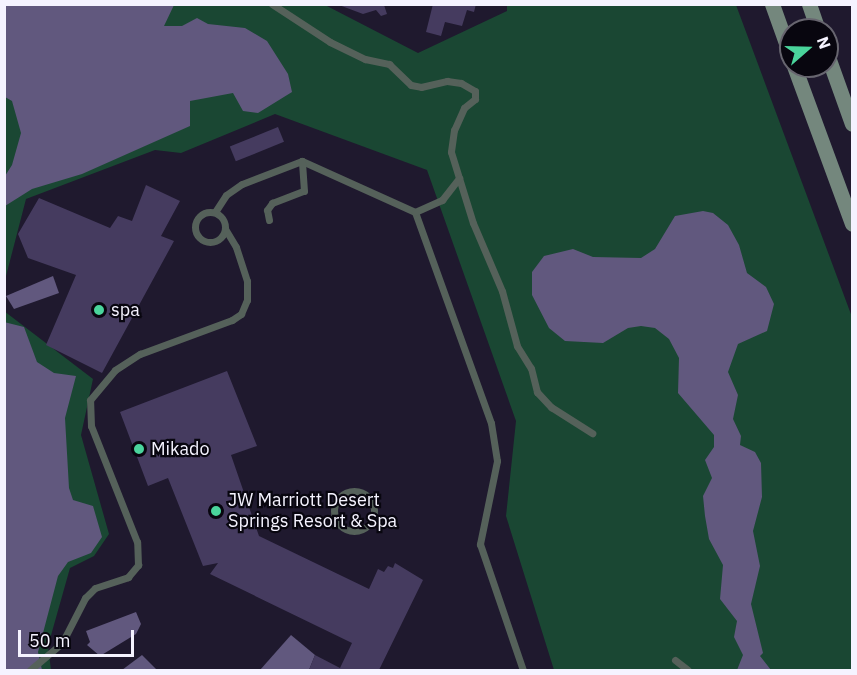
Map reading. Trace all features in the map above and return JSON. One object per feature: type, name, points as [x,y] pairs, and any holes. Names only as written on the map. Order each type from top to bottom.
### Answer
[{"type":"main road","points":[[772,4],[779,24]]},
{"type":"main road","points":[[798,78],[852,224]]},
{"type":"main road","points":[[836,78],[852,124]]},
{"type":"lane","points":[[272,4],[330,42],[365,59],[390,64],[411,86],[421,87],[447,81],[461,83],[475,91],[475,99],[464,108],[454,129],[451,152],[459,178],[502,291],[517,346],[531,368],[537,392],[551,407],[592,433]]},
{"type":"lane","points":[[269,220],[267,210],[272,203],[304,191],[302,161]]},
{"type":"lane","points":[[225,229],[216,241],[205,242],[197,235],[198,217],[216,212],[226,195],[242,184],[302,161],[415,212],[491,423],[498,461],[480,544],[523,670]]},
{"type":"lane","points":[[415,212],[442,200],[459,178]]},
{"type":"lane","points":[[30,670],[68,635],[85,598],[95,588],[128,577],[138,565],[137,542],[119,489],[91,426],[90,400],[115,370],[140,354],[232,320],[241,314],[247,300],[247,281],[236,247],[225,229],[223,219],[216,212]]},
{"type":"lane","points":[[346,492],[359,492],[373,504],[372,521],[361,530],[347,530],[334,515],[336,501],[346,492]]},
{"type":"lane","points":[[675,660],[687,670]]},
{"type":"green space","points":[[5,5],[325,5],[418,53],[507,11],[507,5],[736,5],[852,317],[852,670],[554,670],[506,516],[516,421],[427,170],[275,114],[181,153],[155,150],[26,199],[5,280]]},
{"type":"green space","points":[[4,311],[93,379],[81,435],[109,534],[94,556],[70,568],[48,646],[51,670],[5,670]]},
{"type":"shaded area","points":[[5,4],[174,5],[164,26],[182,26],[197,18],[208,24],[245,28],[267,41],[288,74],[292,92],[258,113],[243,111],[233,93],[190,101],[190,126],[82,174],[32,189],[5,206],[5,176],[12,165],[21,133],[12,101],[5,97]]},
{"type":"shaded area","points":[[703,211],[713,213],[728,225],[739,245],[747,273],[766,287],[774,304],[767,331],[738,344],[728,372],[738,395],[733,419],[741,436],[740,445],[755,452],[761,463],[762,497],[753,531],[760,566],[751,604],[763,653],[760,656],[771,670],[737,670],[743,655],[734,637],[737,621],[720,599],[723,565],[709,539],[703,496],[712,478],[705,460],[714,447],[714,435],[678,393],[679,358],[669,339],[655,328],[641,326],[628,328],[603,343],[565,341],[549,328],[532,295],[532,272],[544,256],[573,249],[593,257],[641,258],[655,249],[675,216]]},
{"type":"shaded area","points":[[53,276],[59,293],[14,309],[6,296]]},
{"type":"shaded area","points":[[4,322],[24,327],[37,362],[54,373],[76,376],[65,418],[69,488],[73,500],[93,506],[102,537],[91,553],[68,562],[58,576],[38,652],[42,670],[5,670]]},
{"type":"shaded area","points":[[136,612],[141,624],[136,634],[100,656],[87,645],[90,642],[86,631]]},
{"type":"shaded area","points":[[291,635],[315,655],[309,670],[260,670]]},
{"type":"shaded area","points":[[142,655],[157,670],[122,670]]},
{"type":"building","points":[[433,4],[476,4],[474,12],[467,10],[462,26],[445,22],[441,36],[426,32]]},
{"type":"building","points":[[339,5],[384,5],[387,14],[381,16],[376,10],[363,14]]},
{"type":"building","points":[[278,127],[284,142],[236,161],[230,146]]},
{"type":"building","name":"spa","points":[[146,185],[180,201],[161,236],[174,241],[102,373],[46,345],[76,275],[28,258],[18,234],[39,198],[110,228],[118,216],[132,221]]},
{"type":"building","name":"JW Marriott Desert Springs Resort & Spa","points":[[227,371],[257,446],[231,455],[259,536],[369,589],[378,569],[384,572],[388,566],[393,568],[395,563],[423,580],[379,670],[309,670],[315,655],[340,668],[352,643],[210,574],[218,563],[203,566],[168,478],[148,486],[120,412]]},
{"type":"place","name":"spa","points":[[99,310]]},
{"type":"place","name":"Mikado","points":[[139,449]]},
{"type":"place","name":"JW Marriott Desert Springs Resort & Spa","points":[[216,511]]}]
